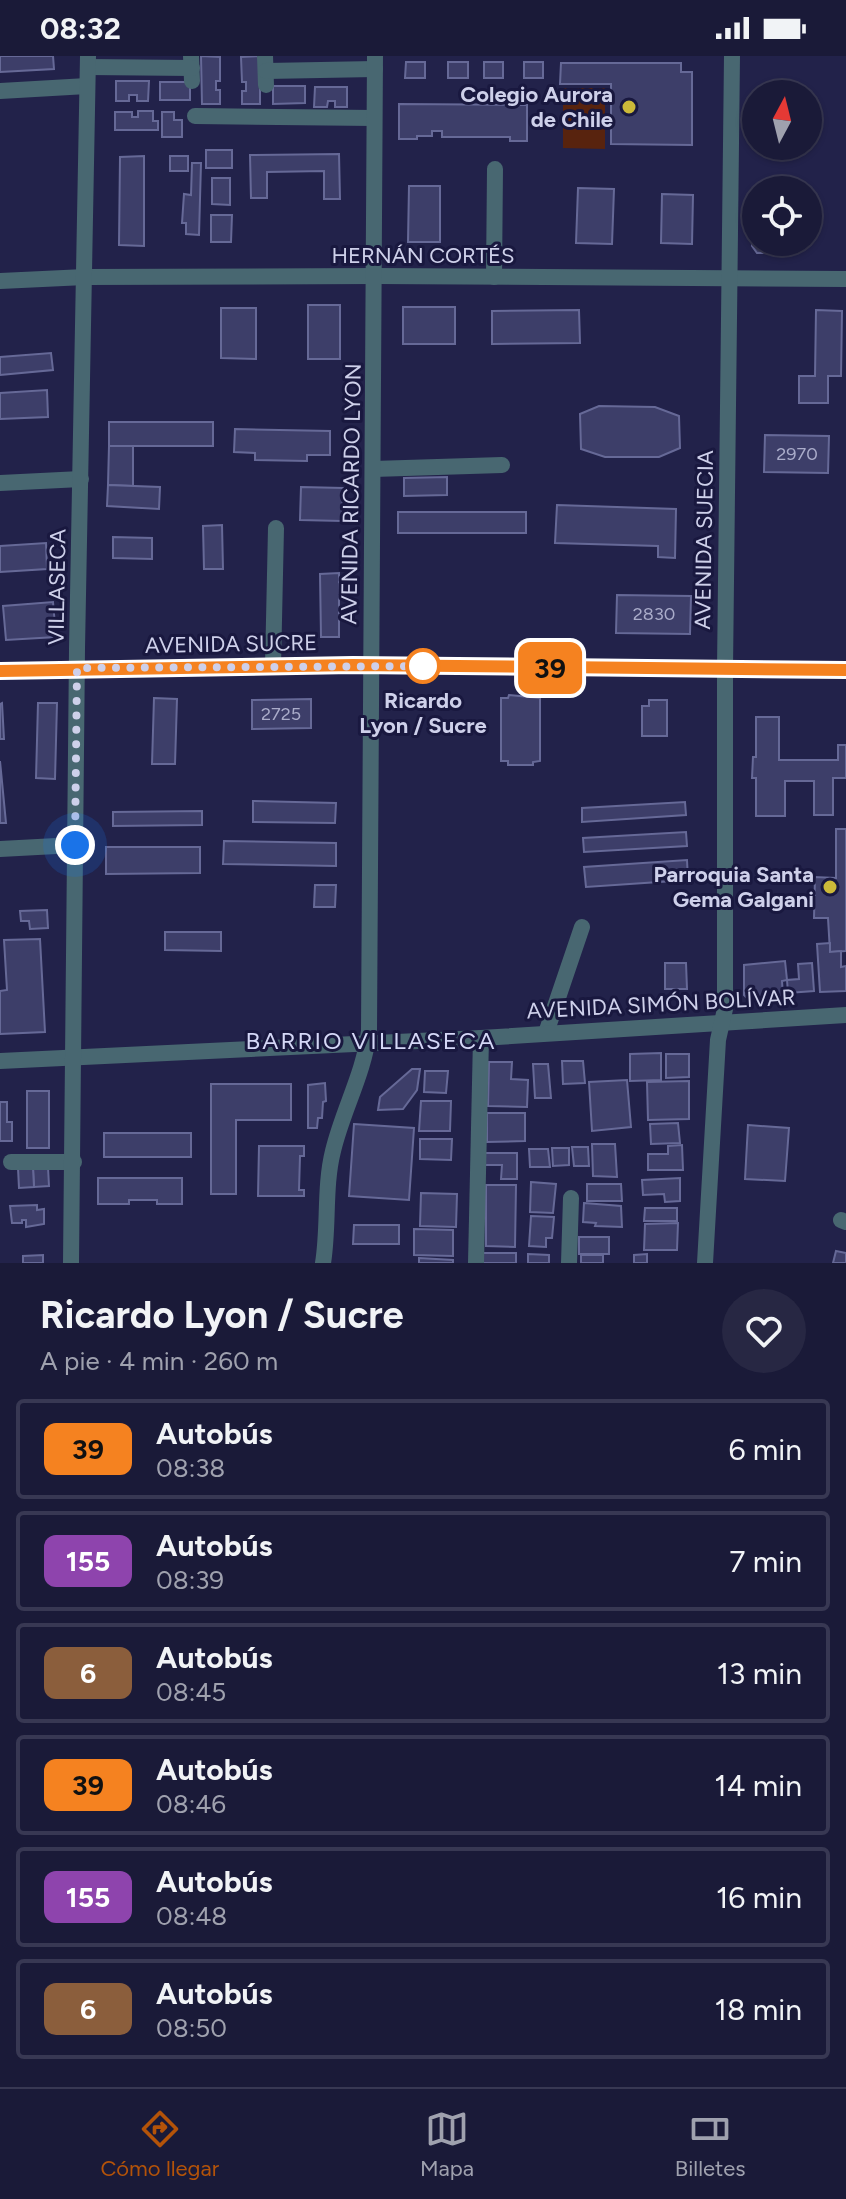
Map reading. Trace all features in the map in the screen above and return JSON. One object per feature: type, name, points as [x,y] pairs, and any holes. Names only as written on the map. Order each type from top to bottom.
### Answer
[{"type":"street","name":"AVENIDA SUECIA","points":[[705,1263],[721,1023],[725,1009],[725,669],[732,56]]},
{"type":"street","points":[[88,62],[192,68]]},
{"type":"street","name":"VILLASECA","points":[[71,1263],[77,668],[88,62]]},
{"type":"street","points":[[266,70],[375,63]]},
{"type":"street","name":"AVENIDA RICARDO LYON","points":[[323,1263],[333,1150],[368,1043],[376,276],[375,63]]},
{"type":"street","points":[[0,91],[87,86]]},
{"type":"street","points":[[195,116],[374,118]]},
{"type":"street","points":[[494,277],[495,169]]},
{"type":"street","name":"HERNÁN CORTÉS","points":[[0,281],[85,277],[376,276],[846,279]]},
{"type":"street","points":[[373,469],[502,465]]},
{"type":"street","points":[[0,483],[81,479]]},
{"type":"street","points":[[273,666],[276,528]]},
{"type":"street","name":"AVENIDA SUCRE","points":[[0,671],[273,666],[846,670]]},
{"type":"street","points":[[0,849],[75,845]]},
{"type":"street","points":[[546,1033],[582,927]]},
{"type":"street","name":"AVENIDA SIMÓN BOLÍVAR","points":[[0,1061],[481,1038],[846,1015]]},
{"type":"street","points":[[476,1263],[481,1038]]},
{"type":"street","points":[[11,1162],[74,1162]]},
{"type":"street","points":[[569,1263],[571,1198]]},
{"type":"shaded area","points":[[563,88],[605,88],[605,149],[563,148]]},
{"type":"building","points":[[0,56],[53,56],[54,69],[0,72]]},
{"type":"building","points":[[201,56],[220,57],[220,81],[216,81],[216,90],[220,90],[220,104],[202,104]]},
{"type":"building","points":[[260,56],[260,104],[242,104],[246,82],[242,82],[241,57]]},
{"type":"building","points":[[406,62],[425,62],[425,78],[405,78]]},
{"type":"building","points":[[448,62],[468,62],[468,78],[448,78]]},
{"type":"building","points":[[484,62],[503,62],[503,78],[484,78]]},
{"type":"building","points":[[524,62],[543,62],[543,78],[524,78]]},
{"type":"building","points":[[561,63],[681,63],[681,72],[692,72],[692,145],[611,144],[611,84],[560,84]]},
{"type":"building","points":[[116,81],[149,81],[148,101],[137,101],[137,95],[129,95],[129,101],[116,101]]},
{"type":"building","points":[[160,82],[190,82],[190,100],[160,100]]},
{"type":"building","points":[[273,86],[305,86],[305,103],[273,104]]},
{"type":"building","points":[[315,87],[347,87],[347,107],[335,107],[335,101],[328,101],[327,107],[314,107]]},
{"type":"building","points":[[399,104],[527,105],[527,141],[510,141],[510,137],[442,137],[442,131],[432,131],[432,136],[417,136],[417,139],[399,139]]},
{"type":"building","points":[[138,111],[153,111],[153,121],[158,121],[158,130],[115,130],[115,112],[132,112],[132,117],[138,117]]},
{"type":"building","points":[[162,112],[174,112],[174,120],[182,120],[182,137],[162,137]]},
{"type":"building","points":[[206,150],[232,150],[232,168],[206,168]]},
{"type":"building","points":[[339,154],[340,199],[324,199],[324,171],[267,172],[267,198],[251,198],[250,155]]},
{"type":"building","points":[[144,156],[144,246],[119,245],[120,157]]},
{"type":"building","points":[[170,156],[188,156],[188,171],[170,171]]},
{"type":"building","points":[[192,163],[201,163],[199,235],[186,234],[186,223],[182,223],[184,194],[191,195]]},
{"type":"building","points":[[212,178],[230,178],[230,205],[212,204]]},
{"type":"building","points":[[409,186],[440,186],[440,242],[408,242]]},
{"type":"building","points":[[578,188],[614,189],[612,244],[576,243]]},
{"type":"building","points":[[662,194],[693,195],[692,244],[661,243]]},
{"type":"building","points":[[211,215],[232,215],[231,242],[211,242]]},
{"type":"building","points":[[308,305],[340,305],[340,359],[308,359]]},
{"type":"building","points":[[403,307],[455,307],[455,344],[403,344]]},
{"type":"building","points":[[221,308],[256,308],[256,359],[221,358]]},
{"type":"building","points":[[579,310],[580,343],[492,344],[492,311]]},
{"type":"building","points":[[816,310],[842,311],[841,376],[828,376],[828,403],[799,403],[799,376],[815,376]]},
{"type":"building","points":[[51,353],[53,370],[0,375],[0,357]]},
{"type":"building","points":[[47,390],[48,417],[0,419],[0,393]]},
{"type":"building","points":[[599,406],[655,407],[679,416],[680,448],[659,457],[605,457],[581,449],[580,414]]},
{"type":"building","points":[[109,422],[213,422],[213,446],[109,446]]},
{"type":"building","points":[[235,429],[330,431],[330,455],[307,455],[307,461],[255,460],[255,453],[234,452]]},
{"type":"building","points":[[765,435],[829,436],[828,473],[764,472]]},
{"type":"building","points":[[109,446],[133,446],[133,486],[108,485]]},
{"type":"building","points":[[447,477],[447,495],[404,496],[404,478]]},
{"type":"building","points":[[108,485],[160,487],[159,509],[107,506]]},
{"type":"building","points":[[301,487],[343,488],[342,521],[300,520]]},
{"type":"building","points":[[557,505],[676,509],[675,558],[658,557],[658,546],[555,543]]},
{"type":"building","points":[[398,512],[526,512],[526,533],[398,533]]},
{"type":"building","points":[[222,525],[223,569],[204,569],[203,526]]},
{"type":"building","points":[[113,537],[152,538],[152,559],[113,558]]},
{"type":"building","points":[[46,543],[47,569],[0,572],[0,546]]},
{"type":"building","points":[[339,573],[339,637],[321,637],[320,574]]},
{"type":"building","points":[[617,595],[691,596],[690,634],[616,633]]},
{"type":"building","points":[[53,602],[56,637],[6,640],[3,606]]},
{"type":"building","points":[[509,695],[540,698],[540,761],[533,762],[533,765],[508,765],[508,761],[501,761],[501,698],[508,698]]},
{"type":"building","points":[[154,698],[177,699],[175,764],[152,764]]},
{"type":"building","points":[[311,699],[311,728],[252,729],[252,700]]},
{"type":"building","points":[[649,700],[667,700],[667,736],[642,736],[642,706],[649,706]]},
{"type":"building","points":[[38,703],[57,703],[55,779],[36,778]]},
{"type":"building","points":[[0,704],[4,739],[0,739]]},
{"type":"building","points":[[756,717],[779,717],[779,760],[838,760],[838,745],[846,745],[846,778],[833,778],[833,815],[814,815],[814,781],[785,781],[785,816],[756,816],[756,778],[752,778],[753,757],[756,757]]},
{"type":"building","points":[[0,761],[6,823],[0,823]]},
{"type":"building","points":[[253,801],[336,803],[335,823],[253,822]]},
{"type":"building","points":[[685,802],[686,815],[582,822],[582,808]]},
{"type":"building","points":[[202,811],[202,825],[113,826],[113,812]]},
{"type":"building","name":"Parroquia Santa Gema Galgani","points":[[836,829],[846,829],[846,951],[830,952],[828,918],[814,918],[815,877],[836,878]]},
{"type":"building","points":[[686,832],[687,846],[584,852],[583,838]]},
{"type":"building","points":[[224,841],[336,843],[336,866],[223,864]]},
{"type":"building","points":[[106,847],[200,847],[200,873],[106,874]]},
{"type":"building","points":[[687,860],[688,880],[586,887],[584,867]]},
{"type":"building","points":[[315,885],[336,885],[335,907],[314,907]]},
{"type":"building","points":[[47,910],[48,928],[30,929],[29,921],[21,921],[20,911]]},
{"type":"building","points":[[165,932],[221,932],[221,951],[165,950]]},
{"type":"building","points":[[40,939],[45,1032],[0,1034],[0,991],[7,990],[4,940]]},
{"type":"building","points":[[830,943],[830,952],[841,951],[841,967],[846,966],[846,991],[820,992],[817,944]]},
{"type":"building","points":[[785,961],[787,980],[782,981],[783,996],[748,999],[744,995],[744,965]]},
{"type":"building","points":[[665,963],[686,963],[687,989],[665,989]]},
{"type":"building","points":[[812,963],[814,991],[788,993],[787,980],[799,979],[798,964]]},
{"type":"building","points":[[661,1053],[661,1080],[630,1081],[630,1054]]},
{"type":"building","points":[[666,1054],[689,1054],[689,1077],[666,1078]]},
{"type":"building","points":[[562,1061],[583,1061],[585,1083],[563,1084]]},
{"type":"building","points":[[489,1062],[512,1062],[511,1079],[528,1080],[527,1107],[488,1106]]},
{"type":"building","points":[[533,1064],[548,1064],[551,1098],[535,1098]]},
{"type":"building","points":[[412,1069],[420,1069],[417,1090],[403,1109],[378,1110],[380,1097]]},
{"type":"building","points":[[425,1071],[448,1071],[446,1093],[424,1092]]},
{"type":"building","points":[[627,1080],[631,1127],[592,1131],[589,1082]]},
{"type":"building","points":[[689,1081],[689,1119],[648,1120],[647,1082]]},
{"type":"building","points":[[325,1083],[326,1101],[323,1102],[322,1118],[318,1118],[317,1128],[308,1128],[308,1085]]},
{"type":"building","points":[[211,1084],[291,1084],[291,1120],[236,1120],[236,1194],[211,1194]]},
{"type":"building","points":[[27,1091],[49,1091],[49,1148],[27,1148]]},
{"type":"building","points":[[421,1101],[451,1101],[450,1131],[419,1131]]},
{"type":"building","points":[[0,1102],[7,1102],[7,1122],[12,1122],[12,1141],[0,1141]]},
{"type":"building","points":[[487,1113],[525,1113],[525,1141],[487,1142]]},
{"type":"building","points":[[678,1123],[680,1143],[651,1144],[650,1124]]},
{"type":"building","points":[[354,1124],[414,1128],[409,1200],[349,1196]]},
{"type":"building","points":[[748,1125],[789,1128],[785,1181],[745,1179]]},
{"type":"building","points":[[104,1133],[191,1133],[191,1157],[104,1157]]},
{"type":"building","points":[[420,1139],[452,1139],[451,1160],[420,1159]]},
{"type":"building","points":[[592,1144],[615,1144],[617,1177],[593,1176]]},
{"type":"building","points":[[682,1145],[683,1170],[648,1170],[648,1154],[668,1154],[668,1146]]},
{"type":"building","points":[[259,1146],[304,1146],[304,1156],[300,1156],[299,1190],[304,1190],[304,1196],[258,1196]]},
{"type":"building","points":[[572,1147],[588,1147],[589,1166],[574,1166]]},
{"type":"building","points":[[552,1148],[569,1148],[569,1165],[553,1166]]},
{"type":"building","points":[[529,1149],[548,1149],[550,1167],[530,1167]]},
{"type":"building","points":[[484,1153],[517,1153],[517,1179],[501,1179],[502,1165],[484,1165]]},
{"type":"building","points":[[48,1167],[49,1186],[34,1187],[33,1168]]},
{"type":"building","points":[[18,1168],[33,1168],[34,1187],[19,1188]]},
{"type":"building","points":[[98,1178],[182,1178],[182,1204],[129,1200],[129,1204],[98,1204]]},
{"type":"building","points":[[680,1178],[680,1201],[665,1202],[664,1194],[643,1195],[642,1180]]},
{"type":"building","points":[[531,1182],[556,1184],[553,1213],[530,1212]]},
{"type":"building","points":[[587,1184],[621,1184],[622,1201],[587,1201]]},
{"type":"building","points":[[486,1185],[516,1185],[515,1247],[486,1246]]},
{"type":"building","points":[[421,1193],[457,1194],[456,1227],[420,1226]]},
{"type":"building","points":[[584,1203],[621,1206],[622,1227],[595,1226],[596,1223],[583,1222]]},
{"type":"building","points":[[37,1205],[37,1210],[44,1209],[44,1224],[26,1227],[26,1220],[12,1223],[10,1206]]},
{"type":"building","points":[[645,1208],[677,1208],[677,1221],[644,1221]]},
{"type":"building","points":[[531,1216],[554,1217],[552,1238],[546,1238],[546,1247],[529,1246]]},
{"type":"building","points":[[678,1223],[677,1250],[644,1250],[645,1224]]},
{"type":"building","points":[[354,1225],[399,1225],[399,1244],[353,1244]]},
{"type":"building","points":[[414,1229],[453,1230],[453,1256],[414,1255]]},
{"type":"building","points":[[579,1237],[609,1237],[609,1254],[579,1254]]},
{"type":"building","points":[[836,1251],[846,1253],[846,1263],[833,1263]]},
{"type":"building","points":[[483,1253],[516,1253],[516,1263],[483,1263]]},
{"type":"building","points":[[528,1254],[549,1255],[549,1263],[528,1263]]},
{"type":"building","points":[[647,1254],[647,1263],[634,1263],[634,1255]]},
{"type":"building","points":[[43,1255],[43,1263],[23,1263],[23,1256]]},
{"type":"building","points":[[581,1255],[603,1255],[603,1263],[581,1263]]},
{"type":"building","points":[[419,1258],[453,1260],[453,1263],[419,1263]]},
{"type":"bus line","name":"39","points":[[0,671],[353,665],[846,670]]},
{"type":"place","name":"Colegio Aurora de Chile","points":[[629,107]]},
{"type":"place","name":"Ricardo Lyon / Sucre","points":[[423,666]]},
{"type":"place","name":"Parroquia Santa Gema Galgani","points":[[830,887]]},
{"type":"district","name":"BARRIO VILLASECA","points":[[371,1040]]},
{"type":"route","points":[[75,845],[77,668],[431,666],[423,666]]}]
